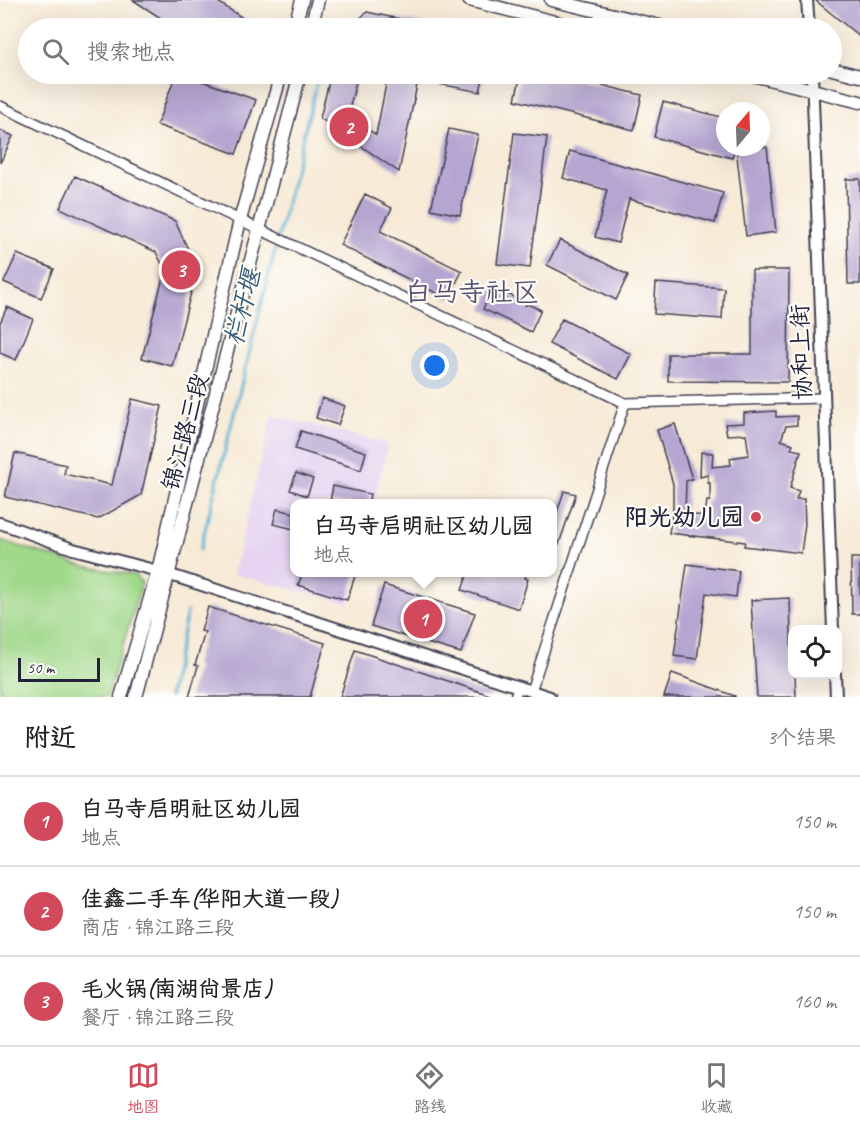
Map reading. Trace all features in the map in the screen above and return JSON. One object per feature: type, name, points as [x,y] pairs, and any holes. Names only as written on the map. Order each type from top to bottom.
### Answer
[{"type":"main road","points":[[297,18],[302,0]]},
{"type":"main road","points":[[314,18],[318,0]]},
{"type":"main road","points":[[469,0],[539,18]]},
{"type":"main road","points":[[551,0],[626,18]]},
{"type":"main road","points":[[842,72],[860,76]]},
{"type":"main road","name":"锦江路三段","points":[[136,697],[240,220],[279,84]]},
{"type":"main road","name":"锦江路三段","points":[[121,697],[164,573],[260,230],[297,84]]},
{"type":"main road","points":[[789,84],[860,102]]},
{"type":"street","points":[[807,0],[808,18]]},
{"type":"street","name":"协和上街","points":[[813,84],[833,625]]},
{"type":"street","points":[[0,106],[625,403],[824,398]]},
{"type":"street","points":[[531,691],[625,403]]},
{"type":"street","points":[[0,523],[73,549],[164,573],[517,692],[531,691],[550,697]]},
{"type":"street","points":[[835,679],[836,697]]},
{"type":"shaded area","points":[[272,415],[388,444],[375,499],[290,499],[290,577],[356,577],[349,603],[233,574]]},
{"type":"green space","points":[[0,540],[83,566],[135,575],[142,583],[107,697],[0,697]]},
{"type":"building","points":[[133,0],[215,0],[243,18],[161,18]]},
{"type":"building","points":[[815,0],[860,0],[860,37],[842,22],[842,18],[837,18]]},
{"type":"building","points":[[367,12],[395,18],[360,18]]},
{"type":"building","points":[[172,84],[210,84],[256,100],[236,154],[157,125]]},
{"type":"building","points":[[328,84],[356,84],[348,114],[376,135],[386,84],[417,84],[399,172],[320,118]]},
{"type":"building","points":[[439,84],[482,84],[480,92]]},
{"type":"building","points":[[519,84],[597,84],[642,95],[634,130],[515,100]]},
{"type":"building","points":[[663,102],[716,116],[716,154],[654,137]]},
{"type":"building","points":[[449,129],[478,135],[460,215],[431,209]]},
{"type":"building","points":[[0,130],[13,136],[0,163]]},
{"type":"building","points":[[514,133],[547,137],[530,268],[497,264]]},
{"type":"building","points":[[570,151],[723,193],[715,223],[629,199],[618,243],[595,237],[607,190],[563,178]]},
{"type":"building","points":[[737,156],[768,156],[776,232],[746,236]]},
{"type":"building","points":[[75,176],[175,221],[197,269],[172,366],[142,358],[165,270],[156,252],[60,208]]},
{"type":"building","points":[[846,179],[860,179],[860,284],[848,284]]},
{"type":"building","points":[[365,194],[392,208],[380,231],[462,271],[448,299],[340,245]]},
{"type":"building","points":[[560,240],[628,275],[616,300],[547,265]]},
{"type":"building","points":[[17,254],[54,269],[41,298],[4,282]]},
{"type":"building","points":[[752,270],[789,270],[788,382],[668,381],[668,354],[752,354]]},
{"type":"building","points":[[656,283],[724,288],[722,319],[654,314]]},
{"type":"building","points":[[493,287],[526,303],[525,306],[527,304],[541,310],[531,332],[483,309]]},
{"type":"building","points":[[7,307],[33,319],[16,360],[0,353],[0,323]]},
{"type":"building","points":[[562,319],[631,354],[618,379],[549,344]]},
{"type":"building","points":[[322,398],[345,406],[338,425],[316,418]]},
{"type":"building","points":[[132,399],[162,406],[141,495],[98,519],[5,497],[15,453],[66,465],[64,474],[112,485]]},
{"type":"building","points":[[776,411],[776,417],[797,416],[797,425],[786,426],[781,440],[793,444],[791,449],[801,451],[790,488],[799,491],[796,499],[804,499],[805,524],[801,553],[744,546],[745,542],[669,533],[673,509],[673,484],[657,430],[675,424],[692,479],[686,481],[685,514],[705,516],[707,501],[710,501],[710,483],[708,483],[708,475],[700,477],[701,452],[713,453],[712,467],[731,465],[730,458],[749,455],[746,434],[727,435],[725,424],[744,423],[744,413]]},
{"type":"building","points":[[301,431],[366,452],[361,470],[295,449]]},
{"type":"building","points":[[296,473],[313,479],[307,496],[290,490]]},
{"type":"building","points":[[333,486],[370,494],[369,499],[331,499]]},
{"type":"building","points":[[564,491],[576,494],[559,544],[557,543],[557,513]]},
{"type":"building","points":[[277,509],[290,512],[290,528],[273,524]]},
{"type":"building","points":[[851,558],[860,558],[860,614],[852,614]]},
{"type":"building","points":[[687,564],[739,571],[736,597],[706,593],[697,659],[674,656]]},
{"type":"building","points":[[301,577],[355,577],[347,600],[298,585]]},
{"type":"building","points":[[467,577],[525,577],[528,579],[519,609],[462,590]]},
{"type":"building","points":[[384,585],[475,613],[461,653],[371,626]]},
{"type":"building","points":[[790,598],[788,679],[795,679],[796,697],[757,697],[751,600]]},
{"type":"building","points":[[208,607],[325,643],[310,697],[189,697],[198,666],[195,665],[205,632],[201,631]]},
{"type":"building","points":[[355,650],[490,695],[490,697],[340,697]]},
{"type":"building","points":[[672,673],[735,696],[735,697],[664,697]]},
{"type":"waterway","name":"栏杆堰","points":[[200,550],[316,84]]},
{"type":"waterway","name":"栏杆堰","points":[[169,697],[187,612]]},
{"type":"place","name":"佳鑫二手车(华阳大道一段)","points":[[349,127]]},
{"type":"place","name":"毛火锅(南湖尚景店)","points":[[181,270]]},
{"type":"place","name":"阳光幼儿园","points":[[756,517]]},
{"type":"place","name":"白马寺启明社区幼儿园","points":[[423,619]]},
{"type":"district","name":"白马寺社区","points":[[472,292]]}]
